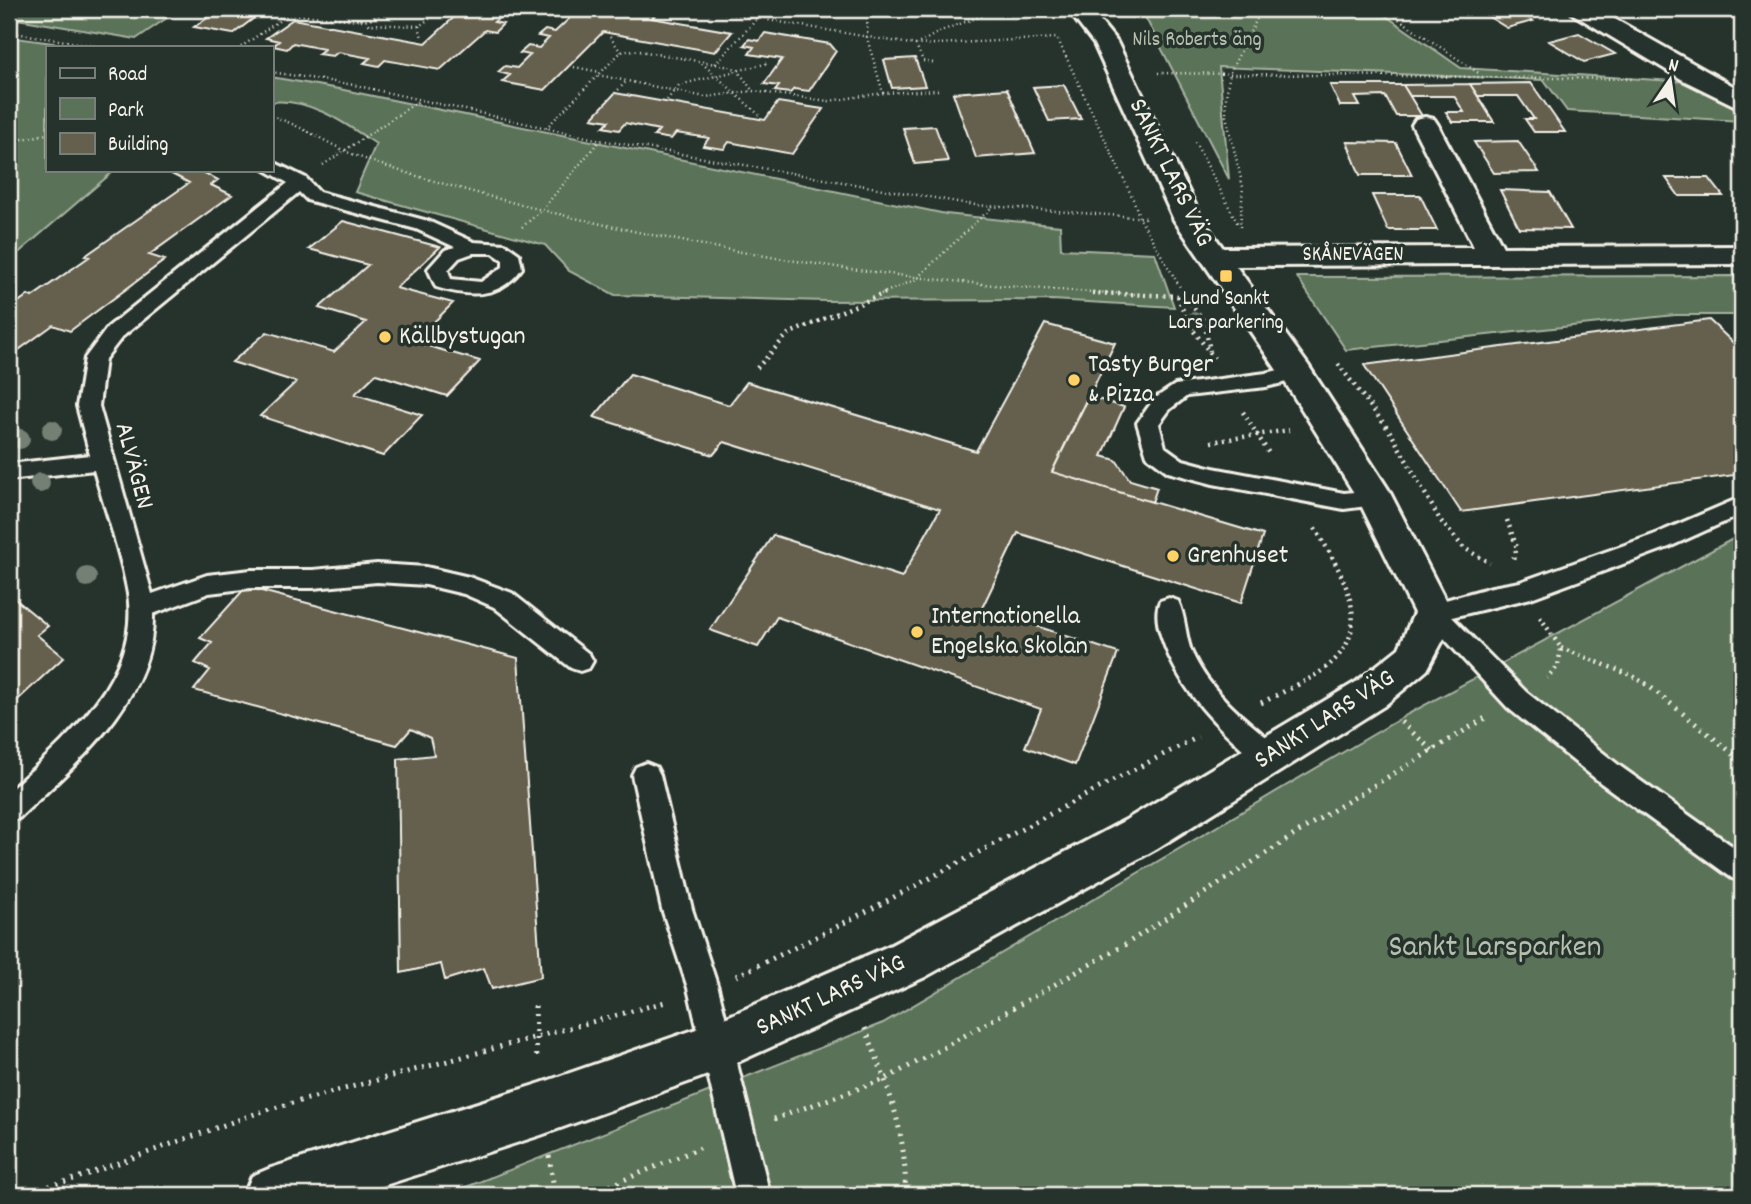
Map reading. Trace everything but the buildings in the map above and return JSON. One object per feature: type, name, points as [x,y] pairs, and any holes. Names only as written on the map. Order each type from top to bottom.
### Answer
[{"type":"street","name":"SANKT LARS VÄG","points":[[271,1195],[541,1109],[716,1047],[908,961],[1140,835],[1271,757],[1401,671],[1421,646],[1433,613],[1375,498],[1296,373],[1226,242],[1188,220],[1105,41],[1078,9]]},
{"type":"street","name":"SANKT LARS VÄG","points":[[1102,9],[1105,41]]},
{"type":"street","points":[[1581,9],[1692,75],[1742,101]]},
{"type":"street","points":[[1425,125],[1493,255]]},
{"type":"street","name":"SKÅNEVÄGEN","points":[[1226,242],[1493,255],[1742,255]]},
{"type":"lane","points":[[273,167],[300,182],[313,196],[422,225],[471,247]]},
{"type":"lane","name":"ALVÄGEN","points":[[9,809],[83,737],[117,694],[136,655],[141,608],[88,406],[95,358],[115,332],[300,182]]},
{"type":"lane","points":[[1296,373],[1182,390],[1162,404],[1148,424],[1155,451],[1176,466],[1213,476],[1344,501],[1375,498]]},
{"type":"lane","points":[[9,472],[103,461]]},
{"type":"lane","points":[[1742,505],[1661,541],[1522,591],[1492,596],[1433,613],[1517,700],[1611,775],[1742,869]]},
{"type":"lane","points":[[141,608],[207,584],[251,579],[313,579],[377,573],[426,576],[469,586],[503,600],[580,661]]},
{"type":"lane","points":[[1169,608],[1170,628],[1188,672],[1229,722],[1271,757]]},
{"type":"lane","points":[[646,775],[677,909],[703,988],[753,1195]]},
{"type":"path","points":[[287,9],[289,14]]},
{"type":"path","points":[[242,46],[289,14],[371,19],[387,9]]},
{"type":"path","points":[[431,9],[434,12]]},
{"type":"path","points":[[702,9],[916,45],[1057,38]]},
{"type":"path","points":[[868,9],[867,38],[883,93]]},
{"type":"path","points":[[916,45],[941,32],[1000,9]]},
{"type":"path","points":[[1226,242],[1243,187],[1226,116],[1230,72],[1262,9]]},
{"type":"path","points":[[1384,9],[1481,75]]},
{"type":"path","points":[[434,12],[455,10]]},
{"type":"path","points":[[371,19],[369,24],[419,26],[435,15],[434,12]]},
{"type":"path","points":[[267,15],[283,18]]},
{"type":"path","points":[[340,25],[347,19]]},
{"type":"path","points":[[715,64],[757,19]]},
{"type":"path","points":[[419,26],[422,38]]},
{"type":"path","points":[[1052,28],[1135,201],[1139,217],[1181,292],[1204,321],[1210,352]]},
{"type":"path","points":[[9,32],[96,46]]},
{"type":"path","points":[[610,37],[621,52]]},
{"type":"path","points":[[916,45],[923,61],[933,63]]},
{"type":"path","points":[[546,129],[621,52],[634,50],[737,69],[752,91]]},
{"type":"path","points":[[701,62],[759,115]]},
{"type":"path","points":[[667,100],[679,85],[769,62]]},
{"type":"path","points":[[573,67],[705,97],[752,91],[829,101],[883,93],[939,90]]},
{"type":"path","points":[[273,72],[354,85],[600,140],[993,206],[1139,217]]},
{"type":"path","points":[[1158,73],[1646,79],[1692,75]]},
{"type":"path","points":[[615,93],[628,80]]},
{"type":"path","points":[[300,182],[419,100]]},
{"type":"path","points":[[273,117],[290,121],[344,150],[430,180],[541,211],[767,257],[915,280],[1123,295],[1178,296]]},
{"type":"path","points":[[9,142],[46,134]]},
{"type":"path","points":[[541,211],[600,140]]},
{"type":"path","points":[[757,368],[788,334],[915,280],[993,206]]},
{"type":"path","points":[[1178,296],[1181,292]]},
{"type":"path","points":[[18,1195],[74,1179],[263,1111],[658,1005],[745,973],[821,936],[1102,785],[1229,722],[1324,670],[1341,654],[1351,629],[1355,609],[1349,585],[1227,385],[1210,352],[1187,322],[1178,296]]},
{"type":"path","points":[[1155,451],[1376,415]]},
{"type":"path","points":[[1507,520],[1517,548],[1513,561]]},
{"type":"path","points":[[1561,648],[1633,676],[1659,692],[1742,761]]},
{"type":"path","points":[[885,1079],[900,1123],[907,1180],[905,1195]]},
{"type":"green space","points":[[27,9],[180,9],[136,39],[11,18]]},
{"type":"green space","name":"Nils Roberts äng","points":[[1141,9],[1376,9],[1461,68],[1690,82],[1742,109],[1742,121],[1567,111],[1544,80],[1219,67],[1229,179]]},
{"type":"green space","points":[[9,37],[74,46],[46,46],[46,172],[113,172],[9,261]]},
{"type":"green space","points":[[273,77],[946,214],[1060,226],[1061,249],[1155,253],[1174,307],[1052,300],[826,301],[615,295],[569,271],[545,245],[355,192],[376,144],[340,121],[313,108],[273,102]]},
{"type":"green space","points":[[1742,276],[1742,315],[1675,315],[1346,350],[1297,277]]},
{"type":"green space","name":"Sankt Larsparken","points":[[1742,534],[1742,1195],[446,1195],[883,1023],[1408,714]]},
{"type":"place","name":"Lund Sankt Lars parkering","points":[[1226,276]]},
{"type":"place","name":"Källbystugan","points":[[385,337]]},
{"type":"place","name":"Tasty Burger & Pizza","points":[[1074,380]]},
{"type":"place","name":"Grenhuset","points":[[1173,556]]},
{"type":"place","name":"Internationella Engelska Skolan","points":[[917,632]]}]
